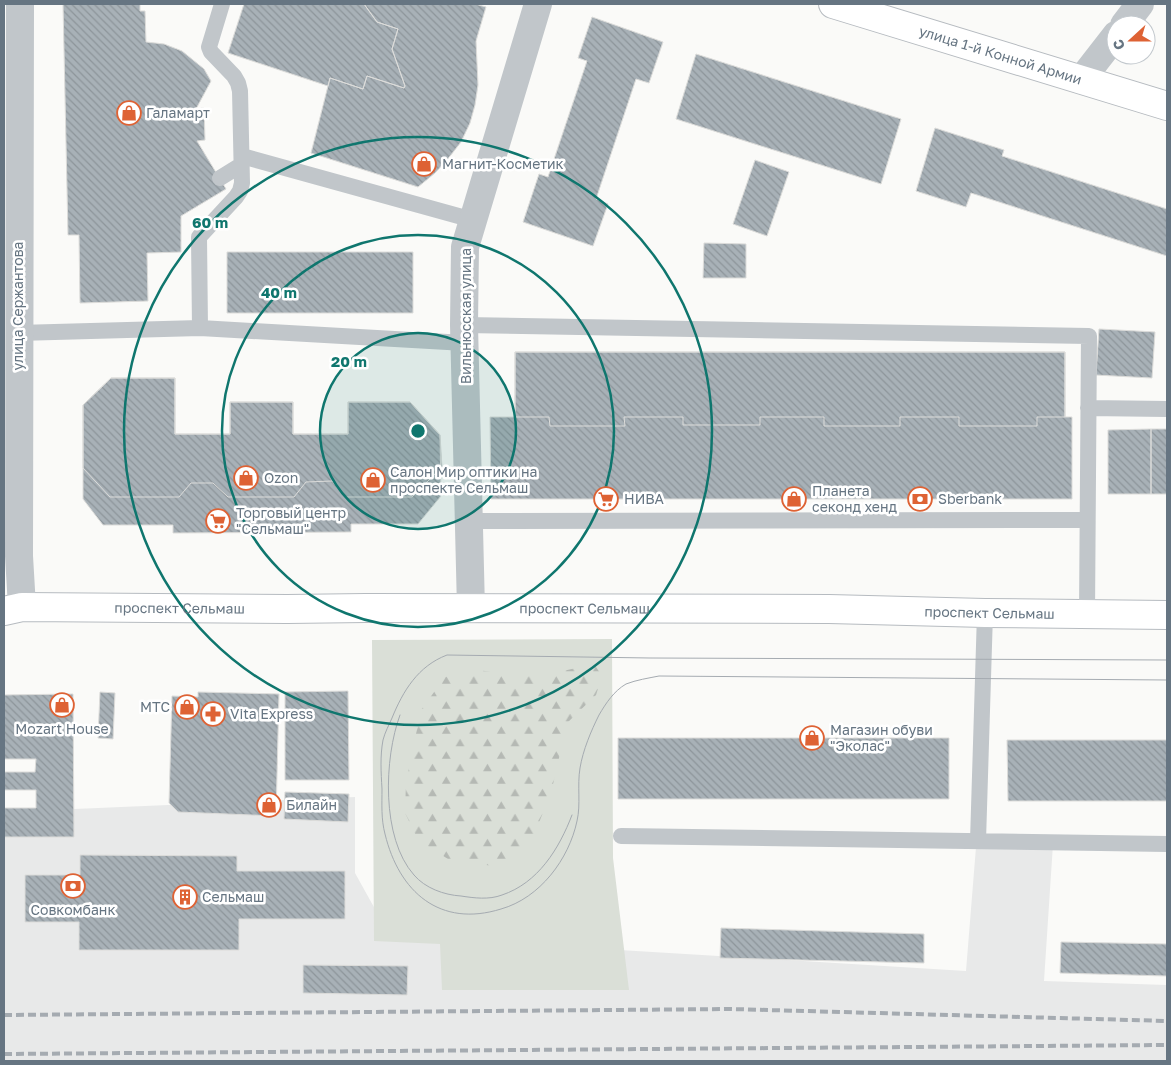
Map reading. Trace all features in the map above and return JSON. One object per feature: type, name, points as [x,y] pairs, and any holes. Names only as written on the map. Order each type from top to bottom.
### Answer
[{"type":"main road","name":"улица 1-й Конной Армии","points":[[833,4],[1167,106]]},
{"type":"main road","name":"проспект Сельмаш","points":[[13,609],[819,609],[1167,615]]},
{"type":"street","name":"улица Сержантова","points":[[13,609],[18,556],[18,332],[11,203],[20,4]]},
{"type":"street","name":"Вильнюсская улица","points":[[471,609],[464,334],[465,247],[538,4]]},
{"type":"street","points":[[1132,15],[1140,4]]},
{"type":"street","points":[[1081,80],[1106,48]]},
{"type":"lane","points":[[200,328],[199,237],[240,191],[242,183],[240,91],[238,83],[209,47],[222,4]]},
{"type":"lane","points":[[220,178],[241,160]]},
{"type":"lane","points":[[241,160],[473,220]]},
{"type":"lane","points":[[18,332],[200,328],[464,334],[1089,336],[1087,614]]},
{"type":"lane","points":[[1088,408],[1167,409]]},
{"type":"lane","points":[[468,520],[1087,520]]},
{"type":"lane","points":[[978,842],[985,613]]},
{"type":"lane","points":[[621,836],[1167,844]]},
{"type":"shaded area","points":[[355,797],[355,873],[390,936],[966,971],[976,847],[1053,844],[1044,981],[1167,985],[1167,1061],[4,1061],[4,812]]},
{"type":"green space","points":[[612,639],[613,858],[629,990],[442,990],[440,944],[374,941],[372,640]]},
{"type":"green space","points":[[594,664],[602,676],[596,695],[567,723],[551,793],[529,847],[499,867],[448,859],[418,840],[405,813],[406,782],[421,710],[445,677],[479,670],[514,676],[545,675]]},
{"type":"building","points":[[63,4],[140,4],[140,11],[145,11],[146,42],[164,44],[182,51],[204,69],[211,81],[196,109],[204,108],[205,140],[197,141],[226,189],[181,216],[181,252],[147,253],[148,301],[80,303],[79,235],[68,235]]},
{"type":"building","points":[[244,4],[364,4],[377,22],[398,29],[392,49],[405,86],[404,88],[367,76],[363,89],[330,78],[328,86],[228,53]]},
{"type":"building","points":[[364,4],[475,4],[486,7],[476,41],[478,85],[470,123],[461,142],[447,160],[418,187],[311,153],[330,78],[363,89],[367,76],[404,88],[405,86],[392,49],[398,29],[377,22]]},
{"type":"building","points":[[592,17],[663,42],[649,83],[636,79],[596,199],[608,204],[593,246],[523,222],[539,174],[548,177],[587,61],[578,58]]},
{"type":"building","points":[[696,54],[901,119],[881,184],[676,119]]},
{"type":"building","points":[[935,128],[1004,150],[1002,156],[1167,209],[1167,256],[971,193],[966,207],[916,191]]},
{"type":"building","points":[[755,160],[789,172],[767,236],[733,224]]},
{"type":"building","points":[[704,243],[746,244],[746,278],[703,278]]},
{"type":"building","points":[[227,252],[413,252],[413,313],[227,313]]},
{"type":"building","points":[[1099,329],[1155,332],[1152,378],[1096,375]]},
{"type":"building","points":[[515,352],[1065,352],[1065,417],[1072,417],[1072,499],[491,499],[490,417],[515,417]]},
{"type":"building","points":[[515,352],[1065,352],[1065,417],[1037,417],[1037,426],[959,426],[959,417],[900,417],[900,426],[824,426],[824,417],[760,417],[760,425],[683,425],[683,417],[624,417],[625,426],[550,426],[549,417],[515,417]]},
{"type":"building","points":[[111,378],[175,378],[175,434],[230,434],[230,402],[293,402],[293,434],[348,434],[348,402],[410,402],[440,435],[442,467],[412,497],[345,497],[332,481],[306,482],[294,497],[228,497],[213,483],[191,483],[179,497],[110,497],[83,468],[83,405]]},
{"type":"building","points":[[111,378],[175,378],[175,434],[230,434],[230,402],[293,402],[293,434],[348,434],[348,402],[410,402],[440,435],[441,496],[418,524],[351,524],[351,532],[173,533],[173,525],[103,525],[83,499],[83,405]]},
{"type":"building","points":[[1151,429],[1167,429],[1167,494],[1151,494]]},
{"type":"building","points":[[1151,429],[1151,494],[1108,494],[1108,430]]},
{"type":"building","points":[[348,691],[349,780],[285,780],[285,692]]},
{"type":"building","points":[[100,692],[115,693],[113,739],[98,738]]},
{"type":"building","points":[[198,692],[279,694],[276,816],[178,812],[169,803],[172,696],[198,697]]},
{"type":"building","points":[[73,694],[74,837],[4,837],[4,808],[36,808],[36,790],[4,790],[4,772],[35,772],[36,759],[4,759],[4,695]]},
{"type":"building","points":[[618,738],[949,738],[949,799],[618,799]]},
{"type":"building","points":[[1007,740],[1167,740],[1167,801],[1008,801]]},
{"type":"building","points":[[285,792],[349,794],[348,822],[284,819]]},
{"type":"building","name":"Сельмаш","points":[[80,855],[237,856],[237,871],[345,871],[345,919],[239,919],[239,950],[79,950],[79,922],[25,922],[25,875],[80,875]]},
{"type":"building","points":[[721,928],[924,934],[924,963],[720,958]]},
{"type":"building","points":[[1061,942],[1167,944],[1167,976],[1060,973]]},
{"type":"building","points":[[303,965],[408,966],[407,995],[303,993]]},
{"type":"tram line","points":[[1167,660],[650,658],[447,655],[428,666],[413,680],[401,698],[385,734],[381,764],[384,828],[392,855],[400,873],[425,900],[441,909],[459,913],[479,914],[515,904],[528,896],[551,875],[560,863],[573,835],[577,821],[580,768],[583,754],[599,715],[607,702],[626,684],[659,676],[1167,680]]},
{"type":"tram line","points":[[400,715],[391,753],[389,775],[391,819],[403,859],[418,880],[429,887],[448,894],[482,898],[497,897],[515,890],[537,873],[546,863],[561,840],[572,815]]},
{"type":"railway","points":[[4,1015],[731,1009],[1167,1021]]},
{"type":"railway","points":[[4,1054],[1167,1045]]},
{"type":"place","name":"Галамарт","points":[[129,113]]},
{"type":"place","name":"Магнит-Косметик","points":[[424,164]]},
{"type":"place","name":"Ozon","points":[[246,478]]},
{"type":"place","name":"Салон Мир оптики на проспекте Сельмаш","points":[[373,480]]},
{"type":"place","name":"НИВА","points":[[606,499]]},
{"type":"place","name":"Планета секонд хенд","points":[[794,499]]},
{"type":"place","name":"Sberbank","points":[[920,499]]},
{"type":"place","name":"Торговый центр \"Сельмаш\"","points":[[218,521]]},
{"type":"place","name":"Mozart House","points":[[62,705]]},
{"type":"place","name":"МТС","points":[[187,707]]},
{"type":"place","name":"Vita Express","points":[[213,714]]},
{"type":"place","name":"Магазин обуви \"Эколас\"","points":[[812,738]]},
{"type":"place","name":"Билайн","points":[[269,805]]},
{"type":"place","name":"Совкомбанк","points":[[73,886]]},
{"type":"place","name":"Сельмаш","points":[[185,897]]}]
